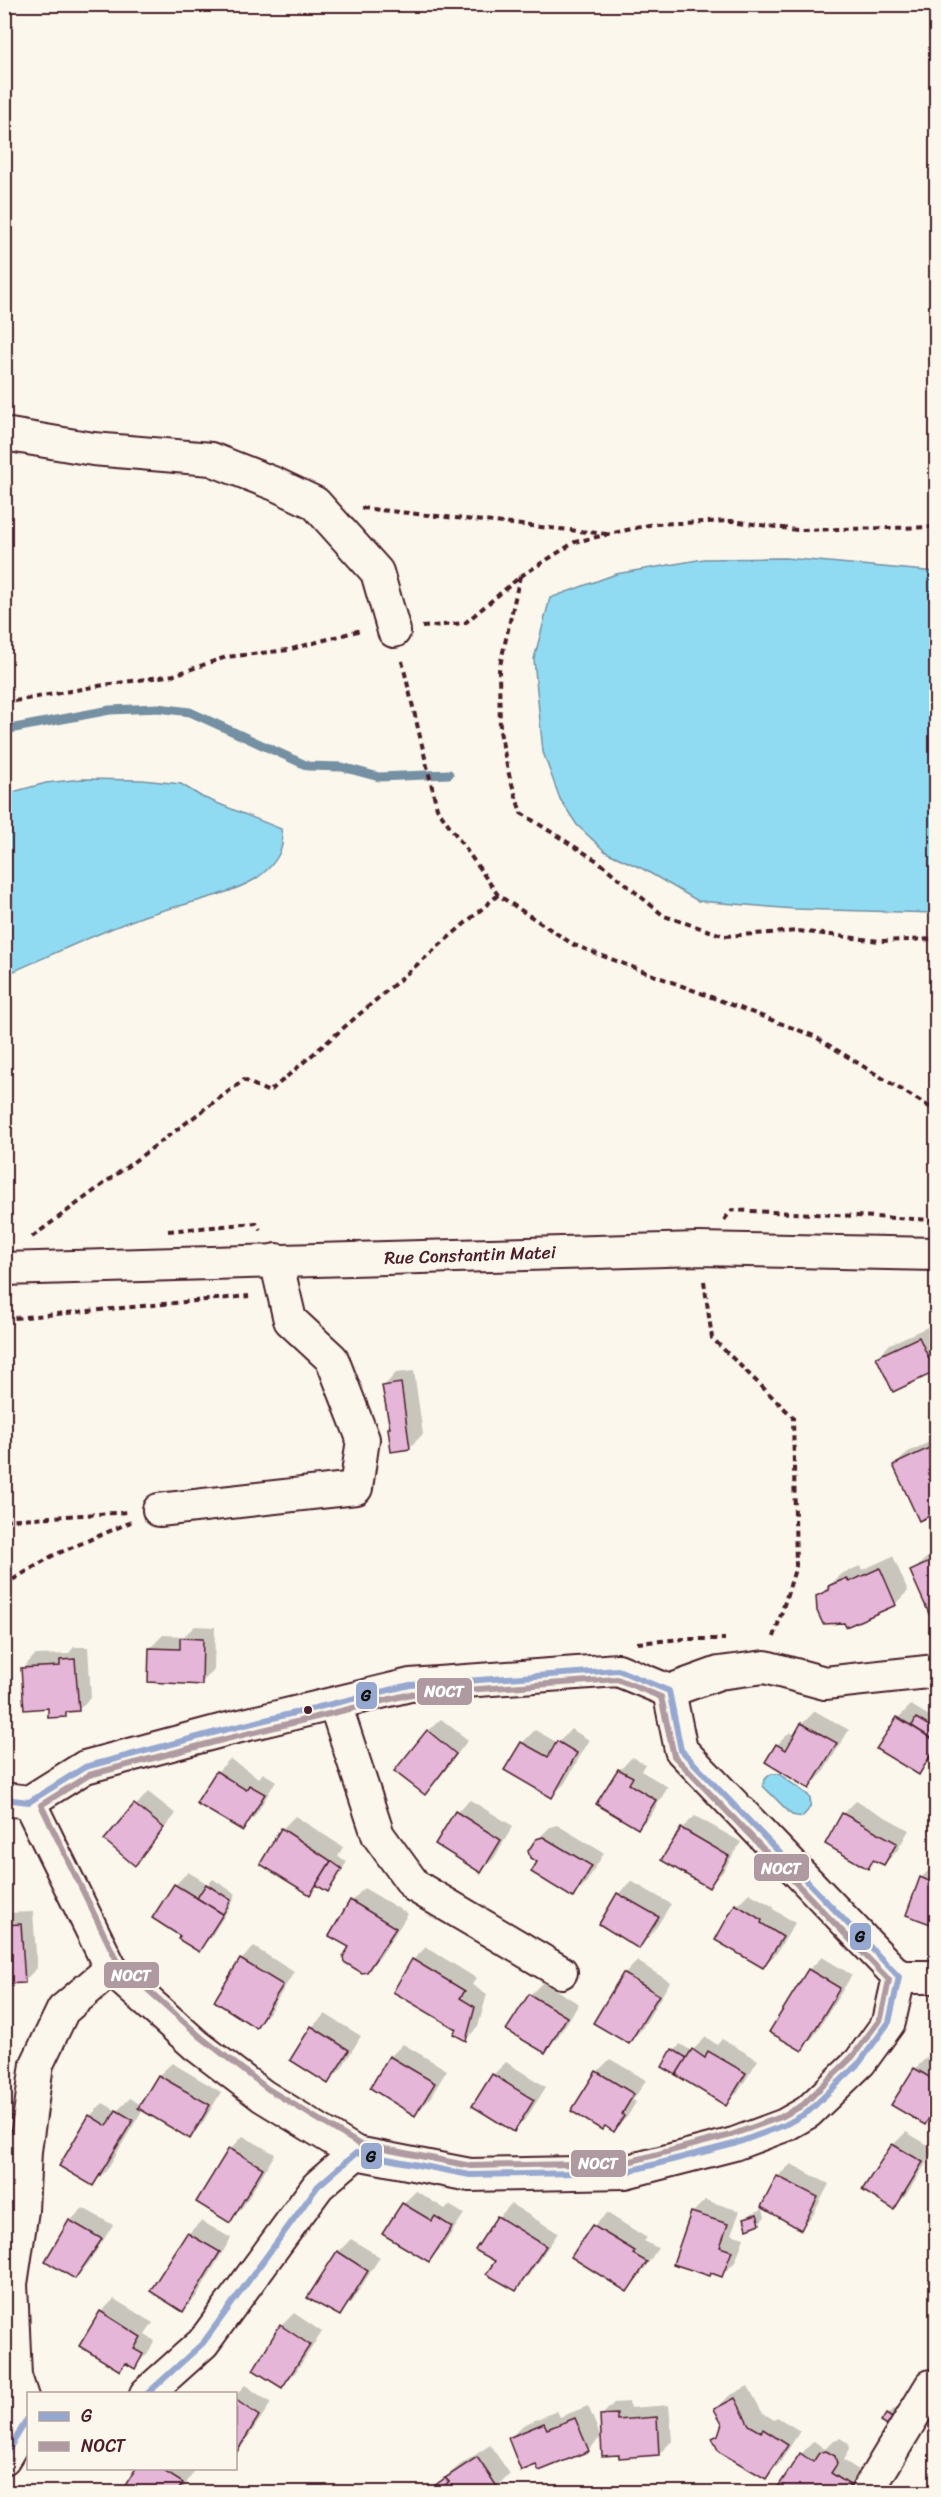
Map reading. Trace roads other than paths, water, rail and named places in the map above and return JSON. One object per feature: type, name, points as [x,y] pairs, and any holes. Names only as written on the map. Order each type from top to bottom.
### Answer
[{"type":"street","points":[[4,434],[93,449],[211,459],[275,484],[315,503],[377,572],[394,631]]},
{"type":"street","name":"Rue Constantin Matei","points":[[4,1269],[699,1249],[936,1254]]},
{"type":"street","points":[[159,1510],[356,1488],[363,1439],[332,1359],[290,1320],[276,1260]]},
{"type":"street","points":[[899,1977],[888,2022],[861,2062],[808,2112],[785,2125],[735,2144],[625,2172],[470,2175],[356,2153],[263,2096],[196,2045],[111,1969],[17,1800],[85,1767],[224,1730],[410,1685],[618,1671],[669,1691],[719,1673],[765,1667],[825,1683],[936,1671]]},
{"type":"street","points":[[669,1691],[681,1750],[899,1977],[936,1977]]},
{"type":"street","points":[[335,1704],[378,1835],[415,1886],[561,1972]]},
{"type":"street","points":[[27,2414],[15,2376],[11,2284],[22,2210],[25,2151],[37,2064],[63,2010],[111,1969]]},
{"type":"street","points":[[148,2392],[203,2343],[318,2186],[356,2153]]},
{"type":"street","points":[[867,2493],[931,2386]]},
{"type":"street","points":[[4,2458],[27,2419]]},
{"type":"water","points":[[785,558],[936,572],[936,913],[794,909],[698,901],[643,869],[606,852],[577,825],[560,799],[543,752],[534,659],[550,598],[616,574],[704,559]]},
{"type":"water","points":[[82,779],[142,780],[181,784],[202,797],[281,829],[281,850],[269,868],[257,878],[232,890],[144,916],[5,975],[5,794],[46,783]]},
{"type":"water","points":[[771,1774],[779,1774],[808,1795],[811,1801],[810,1807],[802,1817],[792,1815],[763,1786],[764,1780]]},
{"type":"waterway","points":[[4,730],[110,710],[158,708],[190,712],[308,766],[342,767],[379,777],[449,774]]}]
